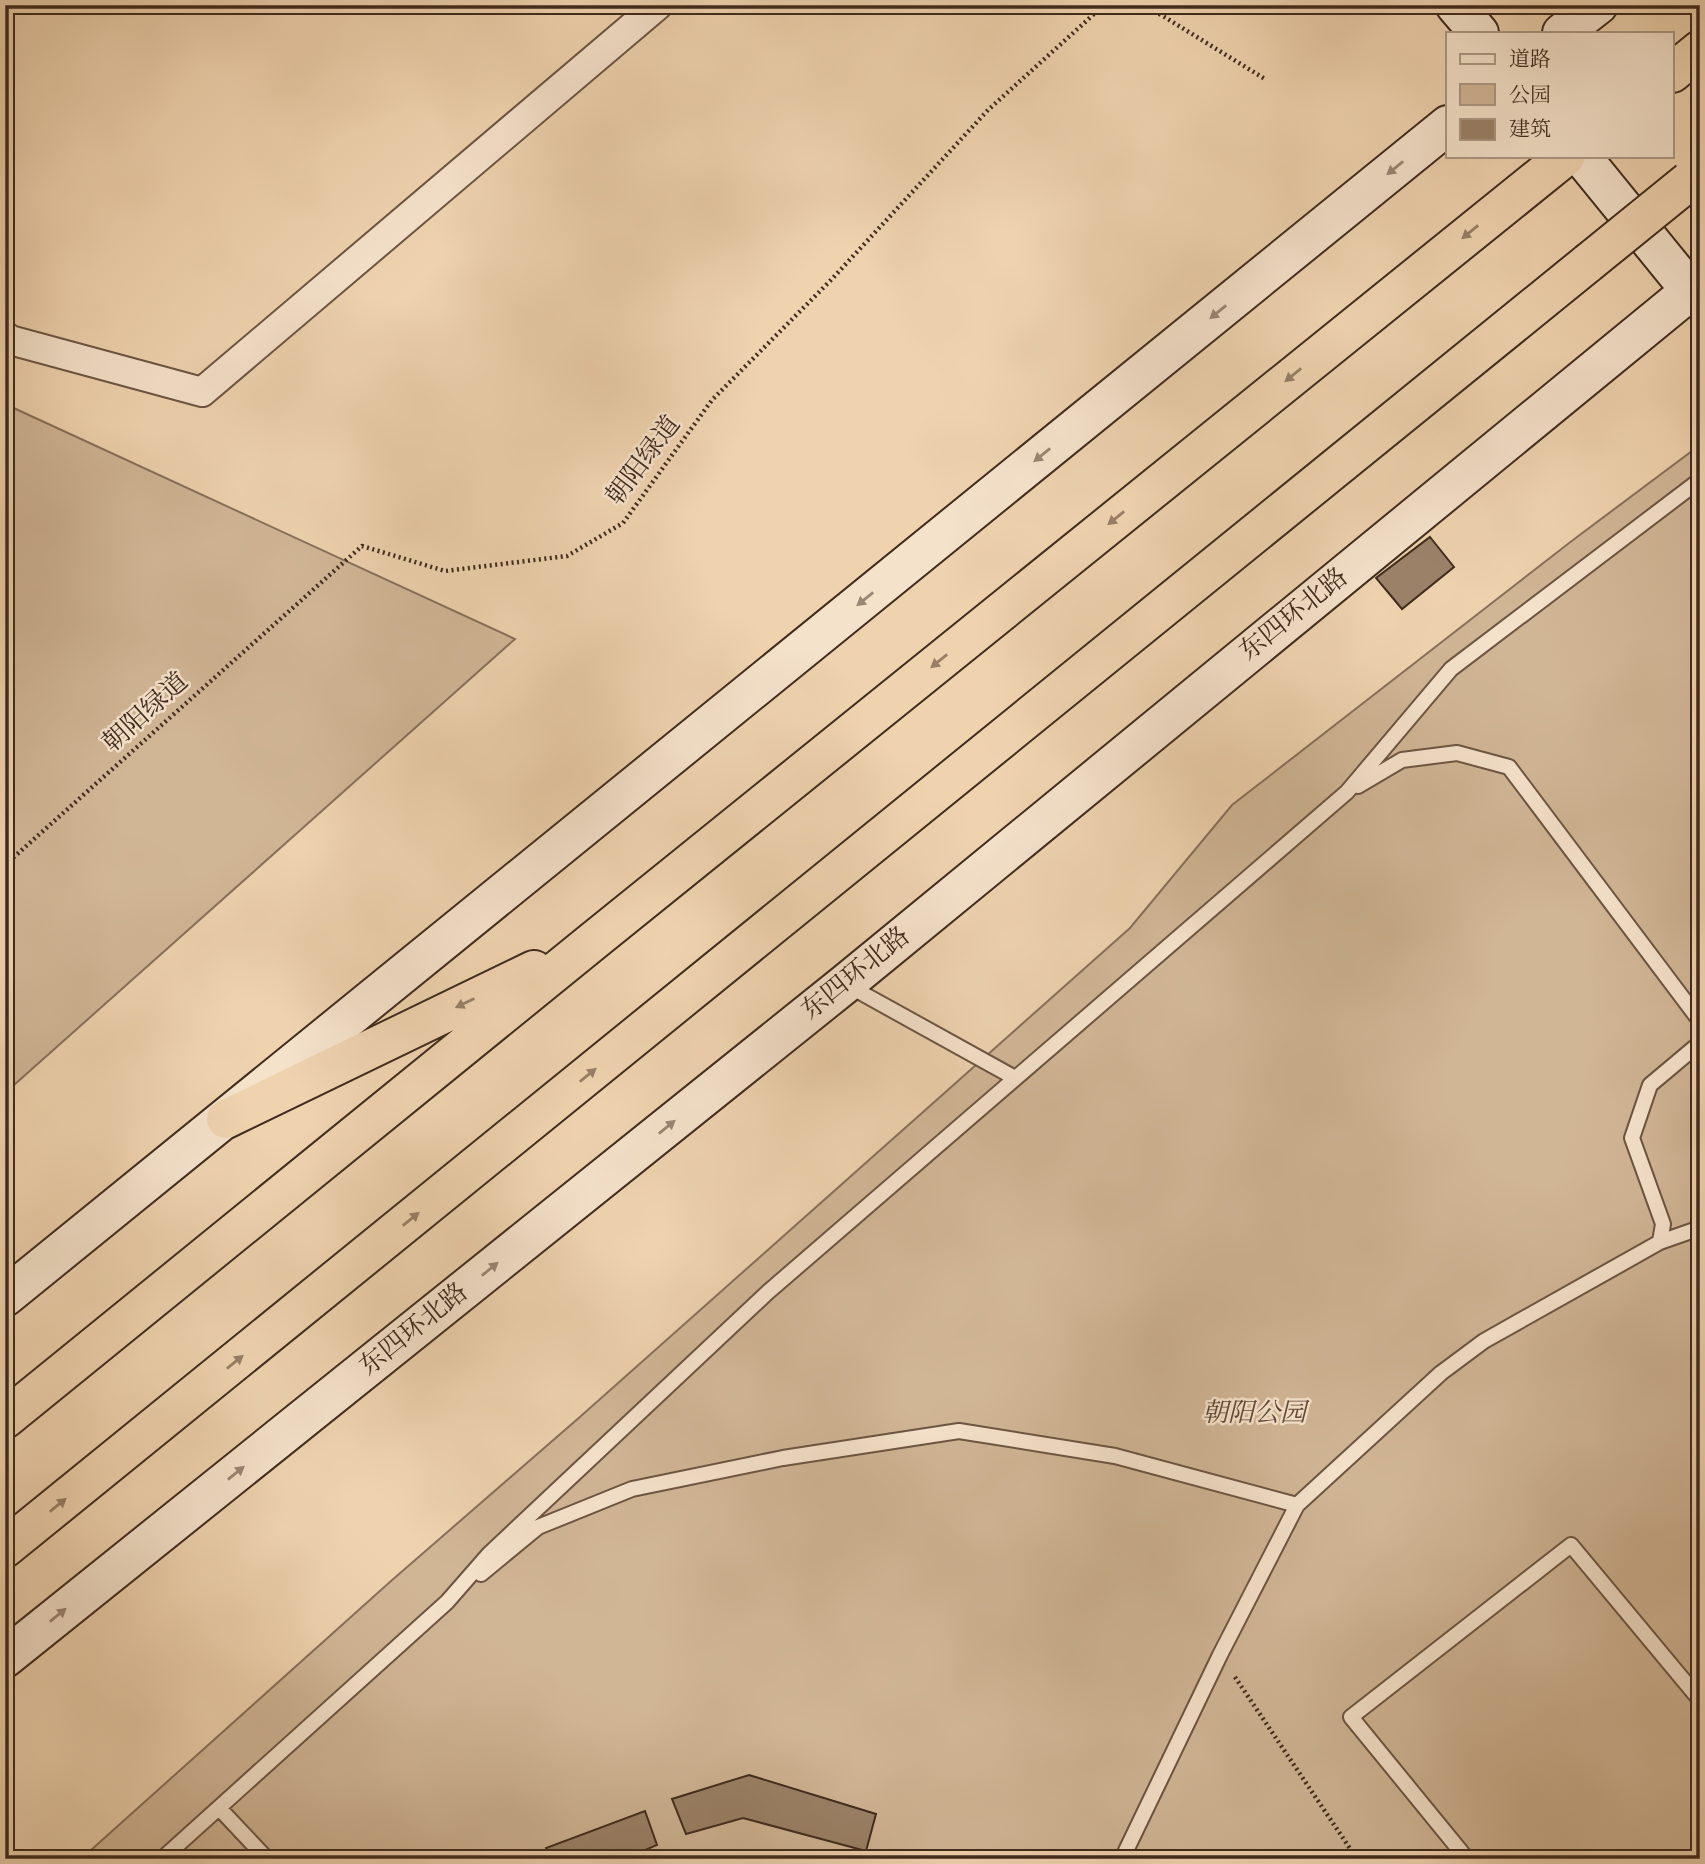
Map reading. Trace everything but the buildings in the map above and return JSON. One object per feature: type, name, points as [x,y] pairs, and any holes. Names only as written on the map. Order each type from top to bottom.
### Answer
[{"type":"highway","points":[[1674,71],[1700,50]]},
{"type":"highway","points":[[5,1419],[1563,158]]},
{"type":"highway","points":[[5,1548],[1695,177]]},
{"type":"highway","points":[[226,1119],[592,942]]},
{"type":"street","points":[[5,336],[10,340],[202,392],[658,5]]},
{"type":"street","points":[[1455,5],[1478,32]]},
{"type":"street","points":[[1481,5],[1494,32]]},
{"type":"street","points":[[1563,32],[1598,5]]},
{"type":"street","points":[[5,1297],[1446,127]]},
{"type":"street","points":[[1583,158],[1697,288]]},
{"type":"street","name":"东四环北路","points":[[5,1658],[845,984],[1697,288]]},
{"type":"lane","points":[[447,1602],[489,1554],[768,1292],[1346,792],[1451,669],[1700,480]]},
{"type":"lane","points":[[1346,792],[1402,760],[1457,753],[1509,767],[1700,1021]]},
{"type":"lane","points":[[845,984],[1015,1077]]},
{"type":"lane","points":[[1660,1242],[1663,1224],[1632,1138],[1650,1085],[1700,1043]]},
{"type":"lane","points":[[1122,1859],[1220,1655],[1297,1505],[1441,1373],[1484,1341],[1660,1242],[1700,1228]]},
{"type":"lane","points":[[162,1859],[447,1602],[538,1527],[632,1489],[783,1458],[959,1431],[1115,1457],[1297,1505]]},
{"type":"lane","points":[[1467,1859],[1351,1717],[1571,1545],[1700,1700]]},
{"type":"lane","points":[[219,1808],[267,1859]]},
{"type":"path","name":"朝阳绿道","points":[[5,865],[362,546],[445,571],[567,556],[623,523],[712,401],[832,279],[988,110],[1104,5]]},
{"type":"path","points":[[1145,5],[1265,79]]},
{"type":"path","points":[[1220,1655],[1357,1859]]},
{"type":"green space","points":[[5,404],[515,639],[5,1093]]},
{"type":"green space","name":"朝阳公园","points":[[1700,445],[1700,1859],[81,1859],[391,1581],[581,1416],[1130,928],[1232,805],[1573,540]]}]
